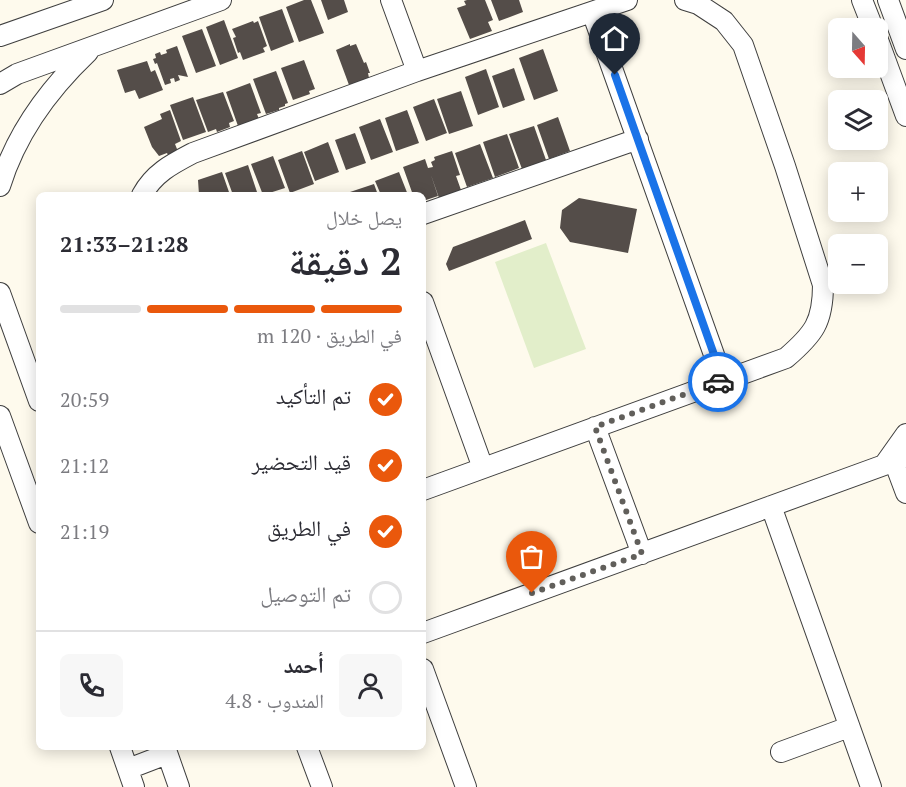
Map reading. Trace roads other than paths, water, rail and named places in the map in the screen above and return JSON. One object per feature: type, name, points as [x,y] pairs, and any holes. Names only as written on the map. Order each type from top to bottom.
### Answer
[{"type":"street","points":[[0,36],[103,0]]},
{"type":"street","points":[[0,84],[17,74],[221,0]]},
{"type":"street","points":[[391,0],[417,71]]},
{"type":"street","points":[[144,192],[147,185],[168,166],[193,153],[417,71],[627,0]]},
{"type":"street","points":[[426,489],[786,357],[804,342],[816,325],[823,305],[823,285],[782,156],[743,45],[724,21],[698,4],[685,0]]},
{"type":"street","points":[[862,0],[869,18]]},
{"type":"street","points":[[888,0],[906,49]]},
{"type":"street","points":[[592,12],[723,380]]},
{"type":"street","points":[[0,186],[14,151],[49,94],[95,46]]},
{"type":"street","points":[[888,67],[906,116]]},
{"type":"street","points":[[426,213],[638,139]]},
{"type":"street","points":[[0,293],[36,393]]},
{"type":"street","points":[[426,310],[483,468]]},
{"type":"street","points":[[0,416],[36,515]]},
{"type":"street","points":[[595,427],[642,554]]},
{"type":"street","points":[[906,434],[895,461],[906,493]]},
{"type":"street","points":[[426,632],[895,461]]},
{"type":"street","points":[[771,506],[870,787]]},
{"type":"street","points":[[426,677],[466,787]]},
{"type":"street","points":[[780,752],[849,727]]},
{"type":"street","points":[[121,750],[131,778],[166,751],[179,787]]},
{"type":"street","points":[[309,750],[322,787]]}]
